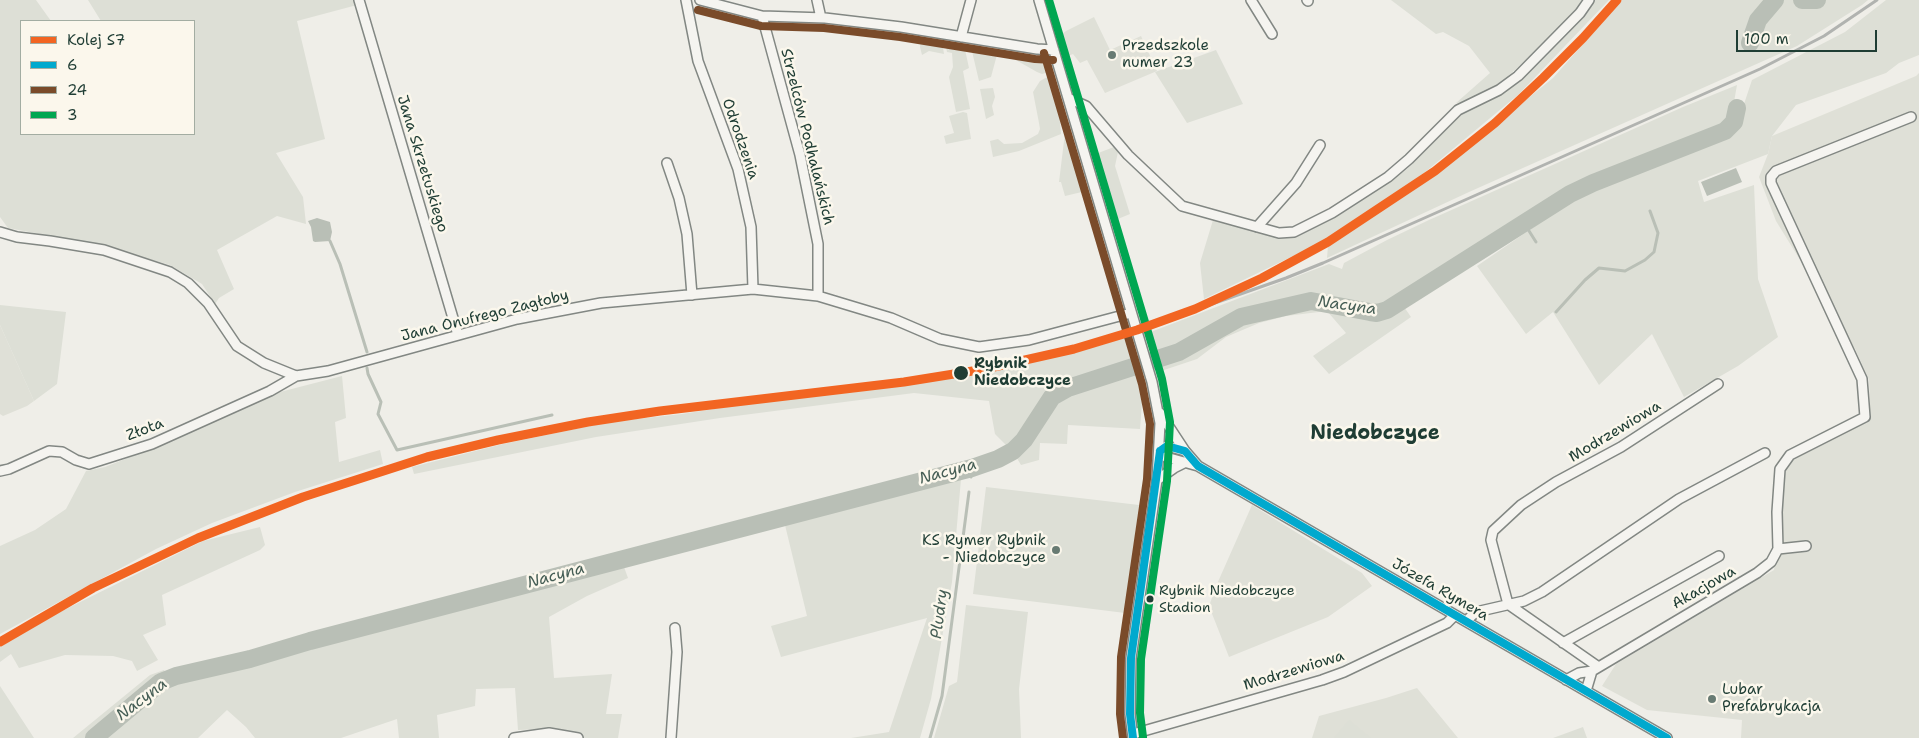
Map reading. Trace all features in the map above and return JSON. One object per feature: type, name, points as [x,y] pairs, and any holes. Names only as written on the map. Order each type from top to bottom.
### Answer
[{"type":"street","name":"Jana Skrzetuskiego","points":[[359,0],[458,335]]},
{"type":"street","name":"Odrodzenia","points":[[686,0],[698,61],[738,169],[751,227],[753,289]]},
{"type":"street","points":[[700,0],[762,16],[821,18],[901,27],[1037,49],[1054,50]]},
{"type":"street","points":[[817,0],[821,18]]},
{"type":"street","points":[[961,37],[971,0]]},
{"type":"street","points":[[1039,0],[1140,340],[1158,410],[1161,436],[1157,480],[1131,658],[1130,714],[1133,736]]},
{"type":"street","points":[[1251,0],[1272,34]]},
{"type":"street","points":[[1068,98],[1086,106],[1128,155],[1182,206],[1279,233],[1294,232],[1332,213],[1388,177],[1409,160],[1458,110],[1499,90],[1518,76],[1580,13],[1589,0]]},
{"type":"street","name":"Strzelców Podhalańskich","points":[[762,16],[800,155],[815,226],[818,244],[818,296]]},
{"type":"street","points":[[1806,546],[1778,549],[1777,512],[1780,469],[1790,455],[1865,417],[1862,379],[1770,183],[1771,177],[1776,172],[1911,117]]},
{"type":"street","points":[[1257,227],[1296,184],[1320,145]]},
{"type":"street","points":[[667,164],[679,198],[687,234],[692,295]]},
{"type":"street","points":[[0,232],[17,237],[104,250],[170,272],[188,283],[208,303],[237,346],[264,363],[296,376]]},
{"type":"street","name":"Jana Onufrego Zagłoby","points":[[296,376],[328,371],[517,319],[601,303],[753,289],[818,296],[891,318],[940,340],[979,347],[1029,340],[1131,313]]},
{"type":"street","name":"Złota","points":[[0,471],[9,469],[49,451],[62,452],[76,460],[89,464],[152,444],[270,391],[296,376]]},
{"type":"street","name":"Modrzewiowa","points":[[1508,604],[1491,540],[1493,531],[1528,500],[1556,482],[1622,447],[1718,384]]},
{"type":"street","points":[[1158,410],[1185,451],[1198,466]]},
{"type":"street","points":[[1160,451],[1167,446],[1185,451]]},
{"type":"street","points":[[1160,451],[1166,457],[1198,466]]},
{"type":"street","points":[[1466,621],[1478,611],[1524,601],[1542,592],[1679,499],[1765,453]]},
{"type":"street","points":[[1157,480],[1184,463]]},
{"type":"street","name":"Józefa Rymera","points":[[1198,466],[1667,738]]},
{"type":"street","name":"Akacjowa","points":[[1566,680],[1594,669],[1757,573],[1771,562],[1778,549]]},
{"type":"street","points":[[1563,643],[1719,556]]},
{"type":"street","points":[[1508,604],[1563,643],[1594,669],[1586,691]]},
{"type":"street","name":"Modrzewiowa","points":[[1133,736],[1344,672],[1447,623],[1455,615]]},
{"type":"street","points":[[671,738],[677,652],[675,628]]},
{"type":"street","points":[[514,738],[524,735],[578,738]]},
{"type":"shaded area","points":[[0,0],[36,0],[50,20],[20,20],[20,135],[195,135],[195,20],[100,20],[88,0],[356,0],[357,5],[297,21],[325,139],[276,153],[303,197],[306,224],[277,216],[217,250],[234,289],[219,298],[215,304],[202,284],[170,265],[103,246],[8,228],[0,217]]},
{"type":"shaded area","points":[[1391,0],[1584,0],[1584,3],[1494,89],[1464,102],[1456,103],[1490,73],[1469,46],[1443,32],[1436,34]]},
{"type":"shaded area","points":[[1594,0],[1609,0],[1519,94],[1412,183],[1322,242],[1204,299],[1200,263],[1213,220],[1256,232],[1291,238],[1335,216],[1407,169],[1455,118],[1524,74],[1592,5]]},
{"type":"shaded area","points":[[1622,0],[1868,0],[1797,46],[1469,192],[1327,258],[1328,246],[1432,176],[1553,78]]},
{"type":"shaded area","points":[[1886,0],[1919,0],[1919,55],[1899,63],[1886,73],[1796,105],[1772,136],[1768,154],[1698,181],[1704,202],[1754,185],[1758,279],[1778,337],[1738,366],[1684,397],[1652,334],[1599,385],[1553,312],[1526,334],[1477,266],[1573,200],[1734,134],[1752,80],[1845,32]]},
{"type":"shaded area","name":"Przedszkole numer 23","points":[[1094,17],[1110,50],[1141,36],[1157,71],[1105,93],[1087,60],[1080,63],[1073,54],[1065,57],[1059,36]]},
{"type":"shaded area","points":[[921,38],[942,41],[944,54],[929,51],[922,55],[920,47]]},
{"type":"shaded area","points":[[945,42],[964,45],[969,68],[963,71],[970,109],[956,112],[949,77],[953,67],[952,53],[947,52]]},
{"type":"shaded area","points":[[971,47],[998,51],[991,77],[979,81]]},
{"type":"shaded area","points":[[1216,50],[1243,104],[1187,123],[1155,72]]},
{"type":"shaded area","points":[[1007,53],[1041,60],[1049,72],[1042,74],[1037,72],[1007,55]]},
{"type":"shaded area","points":[[1919,73],[1919,738],[1741,738],[1742,720],[1647,710],[1602,686],[1616,664],[1774,570],[1785,461],[1865,419],[1870,409],[1869,380],[1855,349],[1776,221],[1759,177],[1768,154],[1772,136],[1916,76]]},
{"type":"shaded area","points":[[1051,75],[1059,111],[1061,134],[1019,151],[993,157],[990,141],[998,139],[1004,144],[1022,143],[1038,134],[1040,129],[1033,92],[1040,81]]},
{"type":"shaded area","points":[[1737,85],[1731,119],[1722,128],[1593,178],[1564,193],[1379,309],[1310,297],[1293,300],[1241,314],[1190,343],[1155,357],[1148,333],[1329,264],[1342,269],[1344,263],[1429,220],[1683,107]]},
{"type":"shaded area","points":[[993,88],[995,97],[992,106],[994,115],[986,119],[980,89]]},
{"type":"shaded area","points":[[963,112],[967,113],[971,139],[946,144],[944,136],[954,133],[949,116]]},
{"type":"shaded area","points":[[1063,114],[1086,191],[1065,196],[1061,182],[1059,182],[1065,133]]},
{"type":"shaded area","points":[[1114,147],[1118,152],[1115,166],[1130,214],[1113,221],[1093,155]]},
{"type":"shaded area","points":[[1736,168],[1742,182],[1707,196],[1701,182]]},
{"type":"shaded area","points":[[317,218],[330,222],[332,232],[330,241],[313,241],[308,221]]},
{"type":"shaded area","points":[[1308,304],[1376,317],[1387,314],[1402,304],[1411,317],[1329,374],[1313,356],[1346,333],[1327,311],[1286,316],[1259,323],[1226,337],[1197,359],[1161,371],[1158,362],[1194,350],[1218,333],[1241,321]]},
{"type":"shaded area","points":[[0,305],[66,312],[57,384],[34,401],[0,325]]},
{"type":"shaded area","points":[[0,325],[34,401],[3,416],[0,414]]},
{"type":"shaded area","points":[[1129,336],[1137,361],[1068,383],[1052,393],[1020,437],[1008,447],[995,434],[989,401],[914,393],[720,418],[596,437],[414,474],[412,467],[503,444],[609,422],[682,414],[765,401],[856,392],[1013,367],[1102,345]]},
{"type":"shaded area","points":[[1137,372],[1143,389],[1140,429],[1068,425],[1067,444],[1040,443],[1039,460],[1021,465],[1015,455],[1026,443],[1055,399],[1082,386]]},
{"type":"shaded area","points":[[342,376],[346,418],[335,422],[339,462],[380,450],[383,464],[295,492],[212,523],[156,549],[0,634],[0,546],[35,530],[66,509],[86,471],[105,467],[178,438],[280,392]]},
{"type":"shaded area","points":[[961,479],[952,582],[931,699],[920,738],[851,738],[889,732],[927,618],[781,657],[771,626],[807,616],[785,525]]},
{"type":"shaded area","name":"KS Rymer Rybnik - Niedobczyce","points":[[986,487],[1139,505],[1125,613],[973,594]]},
{"type":"shaded area","points":[[1252,505],[1362,573],[1372,586],[1328,617],[1229,657],[1209,606]]},
{"type":"shaded area","points":[[260,527],[265,545],[260,550],[162,595],[166,625],[143,635],[158,660],[137,671],[132,661],[113,656],[65,655],[19,668],[11,654],[0,662],[0,647],[58,613],[203,541]]},
{"type":"shaded area","points":[[624,567],[628,578],[587,596],[549,617],[554,678],[612,674],[606,714],[622,714],[618,738],[585,738],[544,729],[518,730],[515,688],[476,689],[475,706],[437,715],[439,738],[399,738],[397,719],[341,738],[255,738],[227,710],[198,738],[100,738],[160,687],[194,675]]},
{"type":"shaded area","points":[[966,605],[1028,612],[1019,689],[1021,738],[934,738],[949,686],[957,682]]},
{"type":"shaded area","points":[[164,670],[168,676],[159,679],[89,738],[73,738],[150,675]]},
{"type":"shaded area","points":[[0,686],[34,738],[0,738]]},
{"type":"shaded area","points":[[1417,688],[1458,738],[1312,738],[1319,716]]},
{"type":"shaded area","points":[[1349,720],[1371,738],[1334,738]]},
{"type":"shaded area","points":[[1583,727],[1587,738],[1553,738]]},
{"type":"waterway","name":"Nacyna","points":[[1750,43],[1758,20],[1775,0]]},
{"type":"waterway","name":"Nacyna","points":[[1802,0],[1817,0]]},
{"type":"waterway","name":"Nacyna","points":[[94,738],[161,682],[176,676],[250,659],[310,641],[972,468],[998,459],[1013,451],[1024,440],[1052,397],[1068,388],[1179,352],[1241,317],[1311,301],[1377,313],[1387,310],[1570,194],[1593,183],[1725,131],[1734,122],[1737,108]]},
{"type":"waterway","points":[[1556,312],[1585,280],[1599,268],[1625,271],[1645,260],[1654,252],[1658,233],[1650,211]]},
{"type":"waterway","points":[[1524,223],[1536,242]]},
{"type":"waterway","points":[[330,241],[340,264],[367,352]]},
{"type":"waterway","name":"Nacyna","points":[[1179,345],[1182,350]]},
{"type":"waterway","points":[[367,368],[381,402],[378,414],[397,450],[552,415]]},
{"type":"waterway","name":"Pludry","points":[[971,477],[972,468]]},
{"type":"waterway","name":"Pludry","points":[[930,738],[942,696],[969,492]]},
{"type":"waterway","name":"Nacyna","points":[[696,534],[701,539]]},
{"type":"railway","points":[[1161,322],[1323,263],[1760,69],[1824,36],[1877,0]]},
{"type":"rail line","name":"S7","points":[[0,642],[93,588],[198,538],[303,497],[427,457],[498,440],[588,422],[660,411],[904,382],[985,369],[1074,349],[1137,330],[1195,309],[1262,278],[1328,242],[1435,171],[1495,123],[1543,78],[1617,0]]},
{"type":"transit line","name":"3","points":[[1049,0],[1162,379],[1170,422],[1167,481],[1141,659],[1140,713],[1143,737]]},
{"type":"transit line","name":"24","points":[[698,10],[761,26],[824,28],[900,37],[1035,59],[1053,60]]},
{"type":"transit line","name":"24","points":[[1044,53],[1142,384],[1150,424],[1147,479],[1121,657],[1120,714],[1123,738]]},
{"type":"transit line","name":"6","points":[[1160,451],[1167,446],[1185,451],[1198,466],[1667,738]]},
{"type":"transit line","name":"6","points":[[1133,738],[1130,714],[1131,658],[1160,451]]},
{"type":"place","name":"Przedszkole numer 23","points":[[1112,55]]},
{"type":"place","name":"Rybnik Niedobczyce","points":[[961,373]]},
{"type":"place","name":"KS Rymer Rybnik - Niedobczyce","points":[[1056,550]]},
{"type":"place","name":"Rybnik Niedobczyce Stadion","points":[[1150,599]]},
{"type":"place","name":"Lubar Prefabrykacja","points":[[1712,699]]},
{"type":"district","name":"Niedobczyce","points":[[1375,434]]}]
